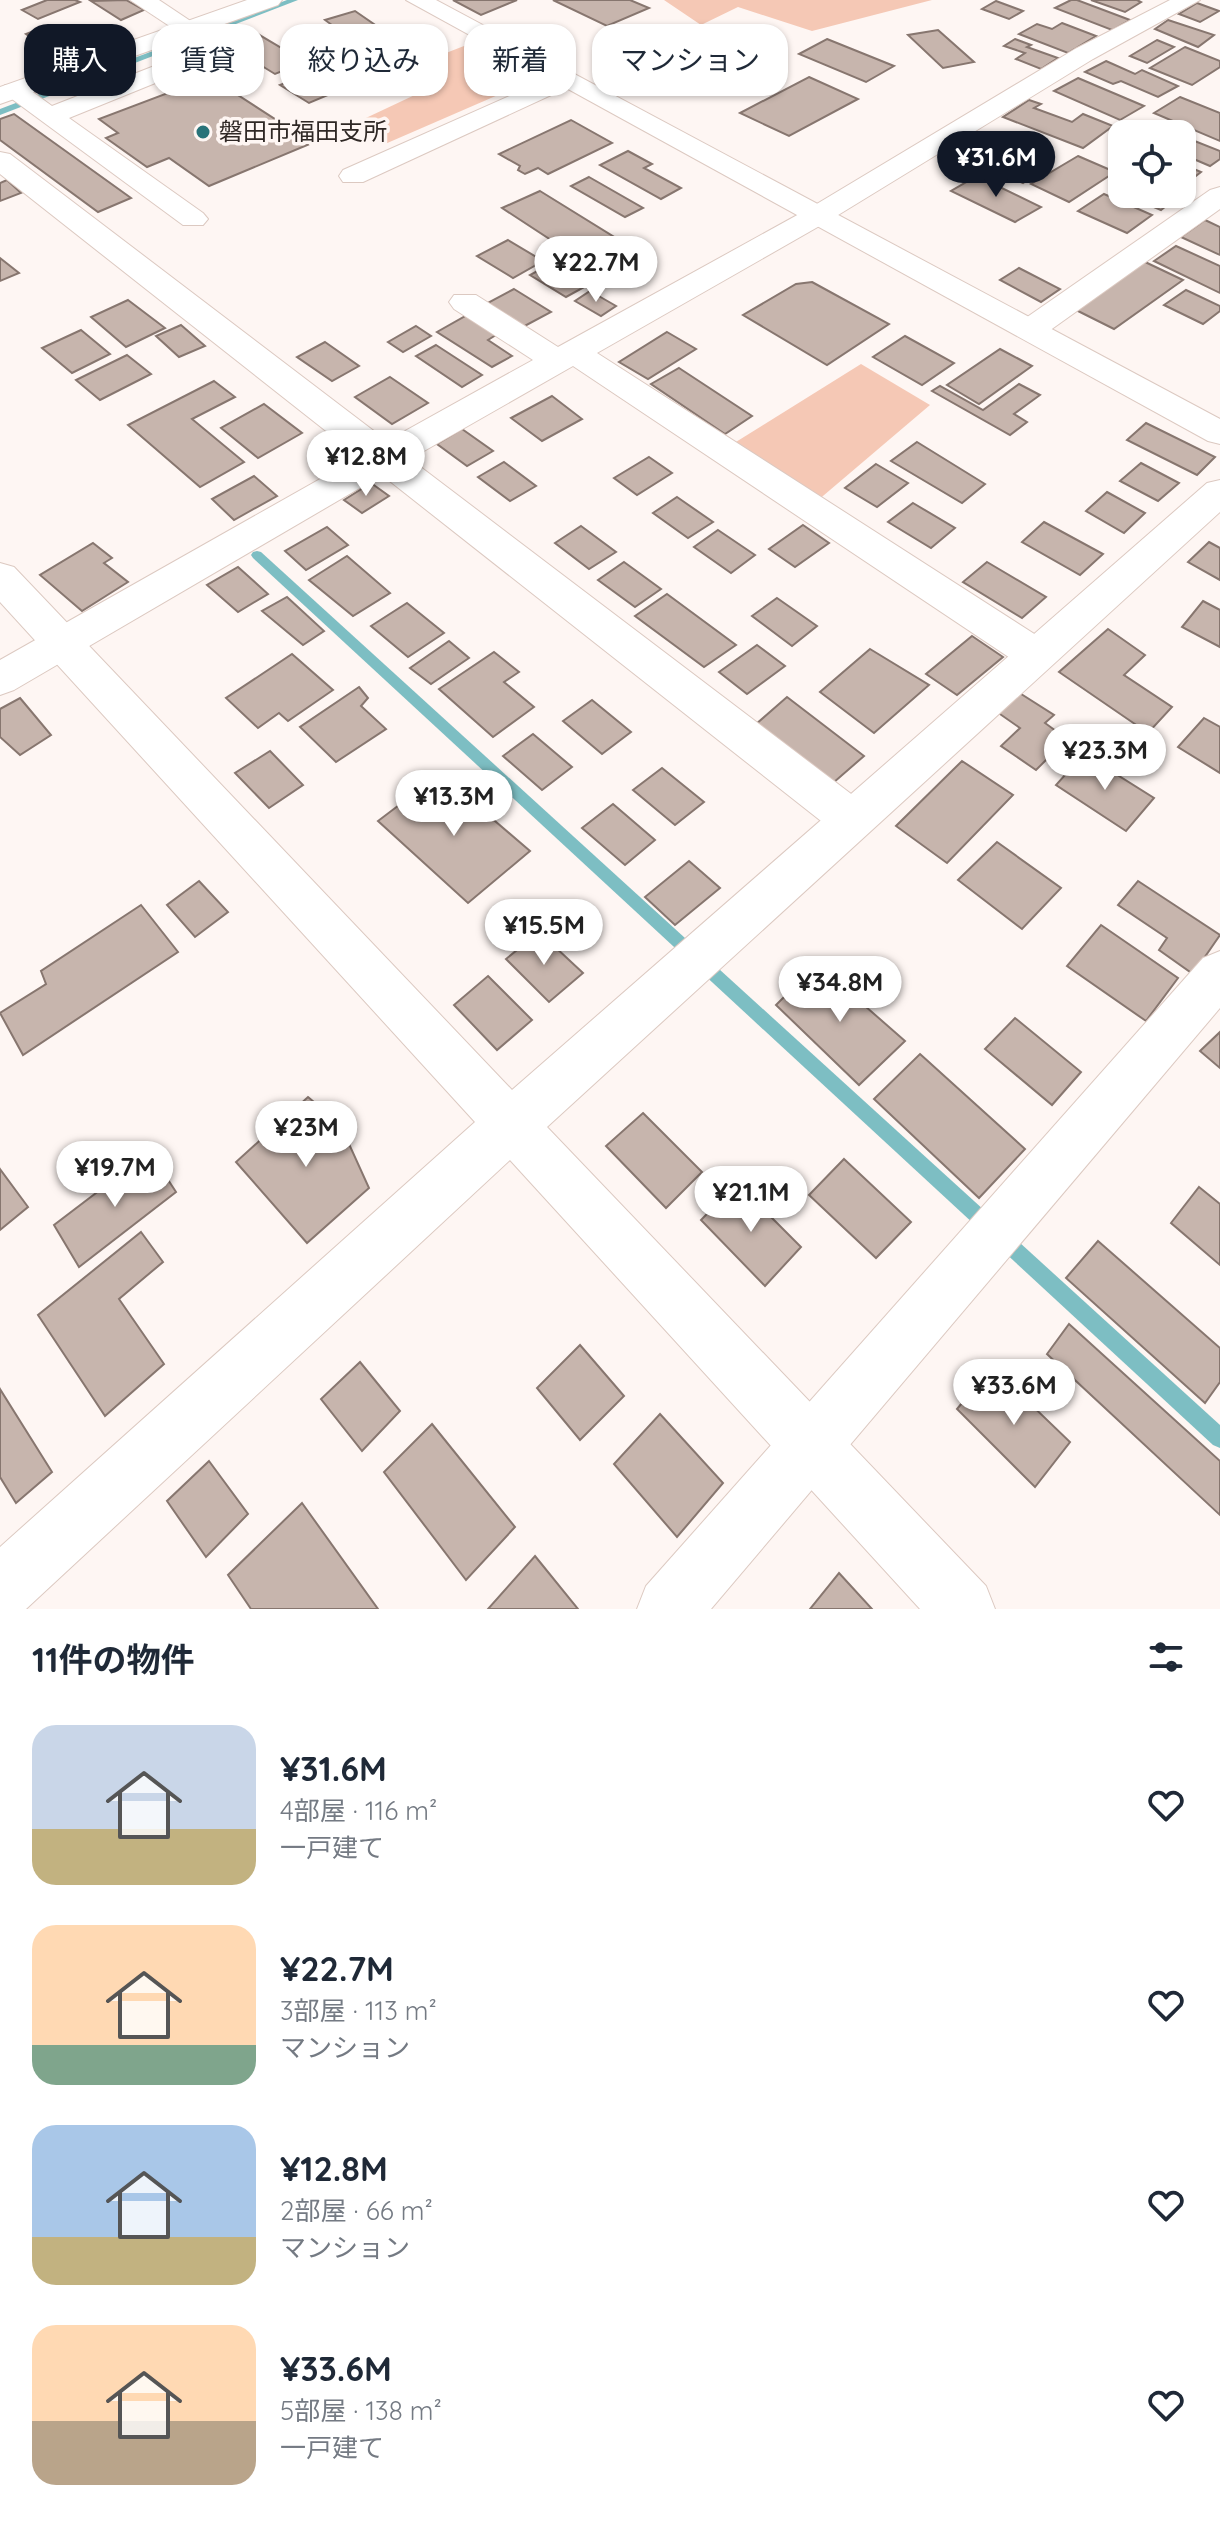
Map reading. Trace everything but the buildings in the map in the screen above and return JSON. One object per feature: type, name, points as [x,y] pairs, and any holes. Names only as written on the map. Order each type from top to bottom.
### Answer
[{"type":"street","points":[[142,0],[163,24]]},
{"type":"street","points":[[210,24],[270,0]]},
{"type":"street","points":[[418,0],[464,25]]},
{"type":"street","points":[[0,679],[384,458],[820,214],[1084,54],[1188,0]]},
{"type":"street","points":[[23,102],[152,48]]},
{"type":"street","points":[[23,102],[152,72]]},
{"type":"street","points":[[576,84],[1220,433]]},
{"type":"street","points":[[353,176],[529,96]]},
{"type":"street","points":[[23,102],[193,219]]},
{"type":"street","points":[[0,160],[851,819]]},
{"type":"street","points":[[1031,329],[1220,196]]},
{"type":"street","points":[[465,302],[565,357],[1036,655]]},
{"type":"street","points":[[0,1590],[513,1123],[1220,492]]},
{"type":"street","points":[[0,577],[513,1123],[808,1446],[963,1609]]},
{"type":"street","points":[[669,1609],[1220,973]]},
{"type":"shaded area","points":[[664,0],[932,0],[812,31],[738,7],[700,24]]},
{"type":"shaded area","points":[[464,46],[464,96],[496,96],[385,144],[351,125],[413,96],[448,96],[448,52]]},
{"type":"shaded area","points":[[861,364],[930,405],[810,507],[723,450]]},
{"type":"waterway","points":[[0,112],[294,0]]},
{"type":"waterway","points":[[257,555],[1220,1438]]},
{"type":"place","name":"磐田市福田支所","points":[[203,132]]}]
